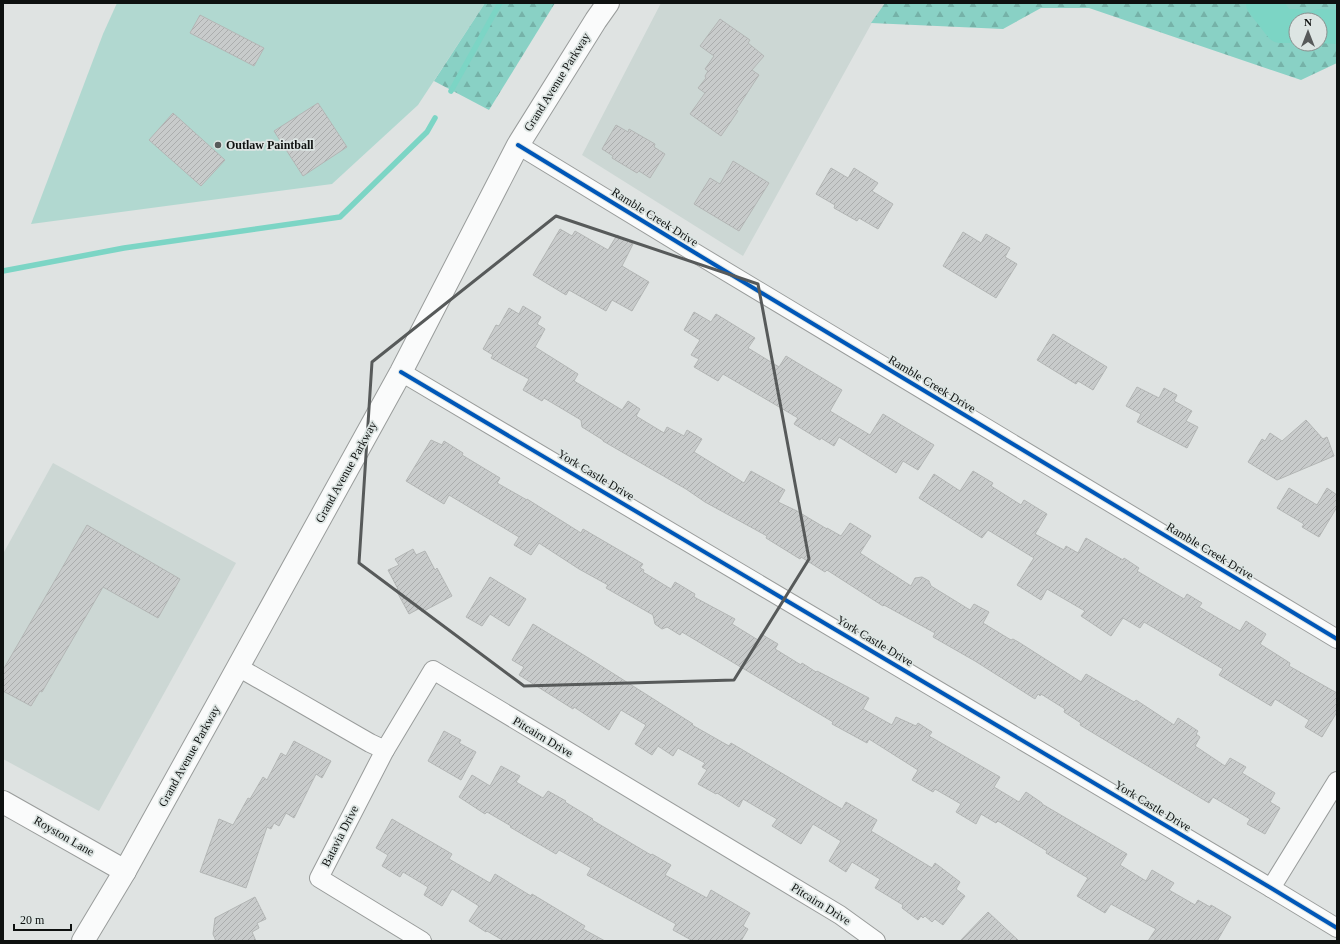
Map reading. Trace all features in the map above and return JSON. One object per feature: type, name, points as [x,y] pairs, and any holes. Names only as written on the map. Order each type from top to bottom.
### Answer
[{"type":"main road","name":"Grand Avenue Parkway","points":[[83,941],[125,871],[401,372],[518,145],[608,3]]},
{"type":"main road","name":"Royston Lane","points":[[3,802],[125,871]]},
{"type":"street","name":"Ramble Creek Drive","points":[[518,145],[1337,639]]},
{"type":"street","name":"York Castle Drive","points":[[401,372],[1337,928]]},
{"type":"street","points":[[238,667],[370,743],[385,750]]},
{"type":"street","name":"Pitcairn Drive","points":[[385,750],[433,670],[840,915],[876,941]]},
{"type":"street","name":"Batavia Drive","points":[[385,750],[318,878],[422,941]]},
{"type":"street","points":[[1271,888],[1337,781]]},
{"type":"highlighted area","points":[[556,216],[758,284],[809,559],[734,680],[524,686],[359,563],[372,362]]},
{"type":"shaded area","points":[[661,3],[885,3],[874,19],[743,256],[582,155]]},
{"type":"shaded area","points":[[53,463],[236,563],[99,811],[3,759],[3,554]]},
{"type":"green space","name":"Outlaw Paintball","points":[[117,3],[485,3],[418,105],[332,184],[31,224],[103,34]]},
{"type":"green space","points":[[485,3],[555,3],[489,110],[434,81]]},
{"type":"green space","points":[[885,3],[1337,3],[1337,63],[1301,80],[1089,8],[1041,8],[1003,29],[871,23]]},
{"type":"building","points":[[200,15],[264,48],[254,66],[190,33]]},
{"type":"building","points":[[720,19],[750,40],[748,43],[764,56],[752,70],[759,75],[736,110],[738,111],[721,136],[690,114],[705,93],[698,88],[706,78],[705,76],[708,71],[705,69],[714,56],[700,46]]},
{"type":"building","points":[[318,103],[347,147],[303,176],[274,131]]},
{"type":"building","points":[[173,113],[225,160],[201,186],[149,140]]},
{"type":"building","points":[[616,125],[628,132],[629,129],[655,144],[654,147],[665,154],[650,178],[639,171],[637,173],[612,158],[613,156],[602,149]]},
{"type":"building","points":[[733,161],[769,183],[739,231],[694,204],[710,178],[720,184]]},
{"type":"building","points":[[831,168],[848,178],[854,168],[878,183],[872,191],[893,204],[878,229],[859,218],[857,221],[834,208],[835,205],[816,194]]},
{"type":"building","points":[[560,229],[572,236],[575,231],[608,250],[617,235],[633,244],[622,266],[649,282],[632,311],[612,300],[606,311],[569,290],[566,295],[533,275]]},
{"type":"building","points":[[963,232],[981,243],[986,234],[1010,248],[1005,257],[1017,264],[996,298],[943,266]]},
{"type":"building","points":[[523,306],[541,317],[537,324],[545,329],[535,347],[578,374],[574,381],[622,410],[628,401],[640,409],[636,416],[664,433],[667,427],[684,436],[687,430],[702,439],[694,452],[744,483],[751,471],[785,490],[778,502],[797,511],[827,529],[841,536],[850,523],[871,536],[860,553],[911,586],[915,578],[922,577],[929,581],[931,586],[970,610],[974,604],[989,612],[983,623],[1011,640],[1013,639],[1020,643],[1081,682],[1086,674],[1134,702],[1136,700],[1174,725],[1178,718],[1198,731],[1196,734],[1200,737],[1195,746],[1225,766],[1230,758],[1246,767],[1242,773],[1275,793],[1270,802],[1280,808],[1265,834],[1247,824],[1250,819],[1213,797],[1209,803],[1080,725],[1081,723],[1064,712],[1065,709],[1041,694],[1040,696],[1038,694],[1035,699],[975,661],[933,637],[935,633],[884,605],[883,606],[827,570],[825,572],[801,557],[800,559],[766,538],[767,536],[705,502],[686,489],[603,441],[582,427],[581,420],[544,398],[542,401],[523,390],[529,379],[491,358],[493,355],[483,349],[496,325],[499,326],[509,308],[519,314]]},
{"type":"building","points":[[694,312],[711,322],[716,314],[755,338],[748,348],[779,367],[786,356],[842,390],[830,411],[870,435],[883,414],[934,445],[918,470],[903,461],[896,473],[839,437],[834,446],[821,438],[820,440],[794,424],[798,418],[723,374],[718,381],[694,367],[699,359],[691,355],[700,340],[684,330]]},
{"type":"building","points":[[1053,334],[1107,367],[1093,390],[1078,381],[1076,384],[1037,360]]},
{"type":"building","points":[[1137,387],[1159,398],[1164,388],[1177,395],[1174,401],[1192,411],[1186,421],[1198,427],[1187,448],[1137,422],[1141,414],[1126,406]]},
{"type":"building","points":[[1306,420],[1323,439],[1327,437],[1334,456],[1277,480],[1248,462],[1262,439],[1265,441],[1270,433],[1282,441]]},
{"type":"building","points":[[431,440],[442,445],[444,441],[463,453],[462,455],[500,478],[497,483],[527,499],[581,533],[583,529],[643,564],[640,568],[644,570],[643,572],[671,589],[675,582],[695,594],[694,597],[735,619],[732,624],[758,640],[761,634],[778,644],[775,649],[801,665],[802,663],[816,672],[817,671],[869,698],[863,709],[892,725],[896,717],[916,726],[918,723],[932,732],[929,736],[1000,777],[994,787],[1019,802],[1026,792],[1042,804],[1127,854],[1120,865],[1146,881],[1152,870],[1174,883],[1169,890],[1195,905],[1198,900],[1210,907],[1211,905],[1231,917],[1217,941],[1148,941],[1156,929],[1111,904],[1105,913],[1077,896],[1088,878],[1046,853],[1047,851],[998,821],[996,823],[981,814],[976,824],[956,812],[961,804],[935,789],[933,792],[912,780],[918,770],[869,739],[867,743],[832,724],[833,722],[682,632],[680,635],[667,627],[662,629],[655,624],[653,615],[606,588],[608,585],[579,569],[539,543],[531,555],[514,545],[519,537],[449,495],[444,504],[406,481]]},
{"type":"building","points":[[973,471],[993,483],[991,486],[1021,505],[1024,500],[1047,514],[1035,534],[1064,550],[1066,546],[1078,553],[1086,538],[1123,560],[1124,558],[1139,568],[1137,571],[1184,599],[1187,594],[1202,603],[1199,607],[1240,631],[1246,621],[1266,634],[1260,644],[1290,663],[1289,666],[1337,693],[1337,712],[1322,737],[1305,727],[1309,720],[1275,699],[1271,706],[1219,675],[1223,669],[1144,622],[1140,628],[1123,618],[1111,636],[1081,616],[1085,611],[1047,589],[1041,600],[1017,585],[1034,558],[988,530],[982,538],[919,498],[934,474],[960,491]]},
{"type":"building","points":[[1289,488],[1317,505],[1327,488],[1337,495],[1337,507],[1319,537],[1302,527],[1304,524],[1277,508]]},
{"type":"building","points":[[87,525],[180,579],[158,618],[103,587],[42,692],[40,691],[31,706],[3,691],[3,670]]},
{"type":"building","points":[[413,549],[416,555],[425,551],[435,570],[437,568],[452,596],[422,612],[420,608],[409,614],[396,590],[398,589],[388,570],[399,565],[395,559]]},
{"type":"building","points":[[490,577],[526,599],[509,626],[490,614],[482,626],[466,617]]},
{"type":"building","points":[[533,624],[693,724],[692,725],[729,746],[731,743],[842,809],[846,802],[877,820],[871,831],[932,868],[935,863],[960,882],[956,889],[965,896],[943,925],[935,919],[932,922],[925,916],[923,918],[921,916],[918,920],[902,908],[903,905],[875,888],[880,879],[852,862],[846,872],[829,861],[841,841],[813,824],[801,844],[772,826],[777,819],[743,799],[739,807],[717,793],[716,794],[698,784],[707,770],[702,767],[705,763],[678,748],[673,756],[658,746],[652,755],[635,744],[646,725],[621,710],[609,730],[574,707],[573,709],[519,675],[524,667],[512,660]]},
{"type":"building","points":[[444,731],[461,740],[459,743],[476,752],[461,780],[428,761]]},
{"type":"building","points":[[294,741],[331,761],[322,778],[316,774],[294,818],[286,813],[279,826],[274,823],[271,829],[267,827],[246,888],[200,872],[219,819],[233,825],[248,798],[250,799],[263,777],[267,780],[281,753],[286,756]]},
{"type":"building","points":[[501,766],[520,776],[516,782],[543,798],[548,791],[566,801],[565,802],[593,819],[592,820],[651,855],[652,854],[671,865],[665,875],[707,898],[711,890],[750,913],[743,926],[748,929],[741,941],[693,941],[673,930],[676,924],[587,875],[591,868],[559,850],[556,854],[487,812],[485,814],[459,797],[472,775],[490,786]]},
{"type":"building","points":[[392,819],[452,854],[449,859],[490,883],[495,874],[585,926],[583,929],[605,941],[504,941],[487,931],[486,932],[469,921],[479,906],[452,889],[442,906],[424,895],[428,887],[403,872],[400,877],[382,866],[388,855],[376,848]]},
{"type":"building","points":[[255,897],[266,919],[257,923],[259,928],[252,932],[256,941],[216,941],[213,934],[215,918]]},
{"type":"building","points":[[988,912],[1019,941],[960,941]]},
{"type":"waterway","points":[[451,91],[500,3]]},
{"type":"waterway","points":[[1263,3],[1281,26],[1288,26]]},
{"type":"waterway","points":[[1328,26],[1337,27]]},
{"type":"waterway","points":[[3,271],[124,248],[340,217],[427,132],[435,118]]},
{"type":"cycle path","points":[[518,145],[1337,639]]},
{"type":"cycle path","points":[[401,372],[1337,928]]},
{"type":"place","name":"Outlaw Paintball","points":[[218,145]]}]
